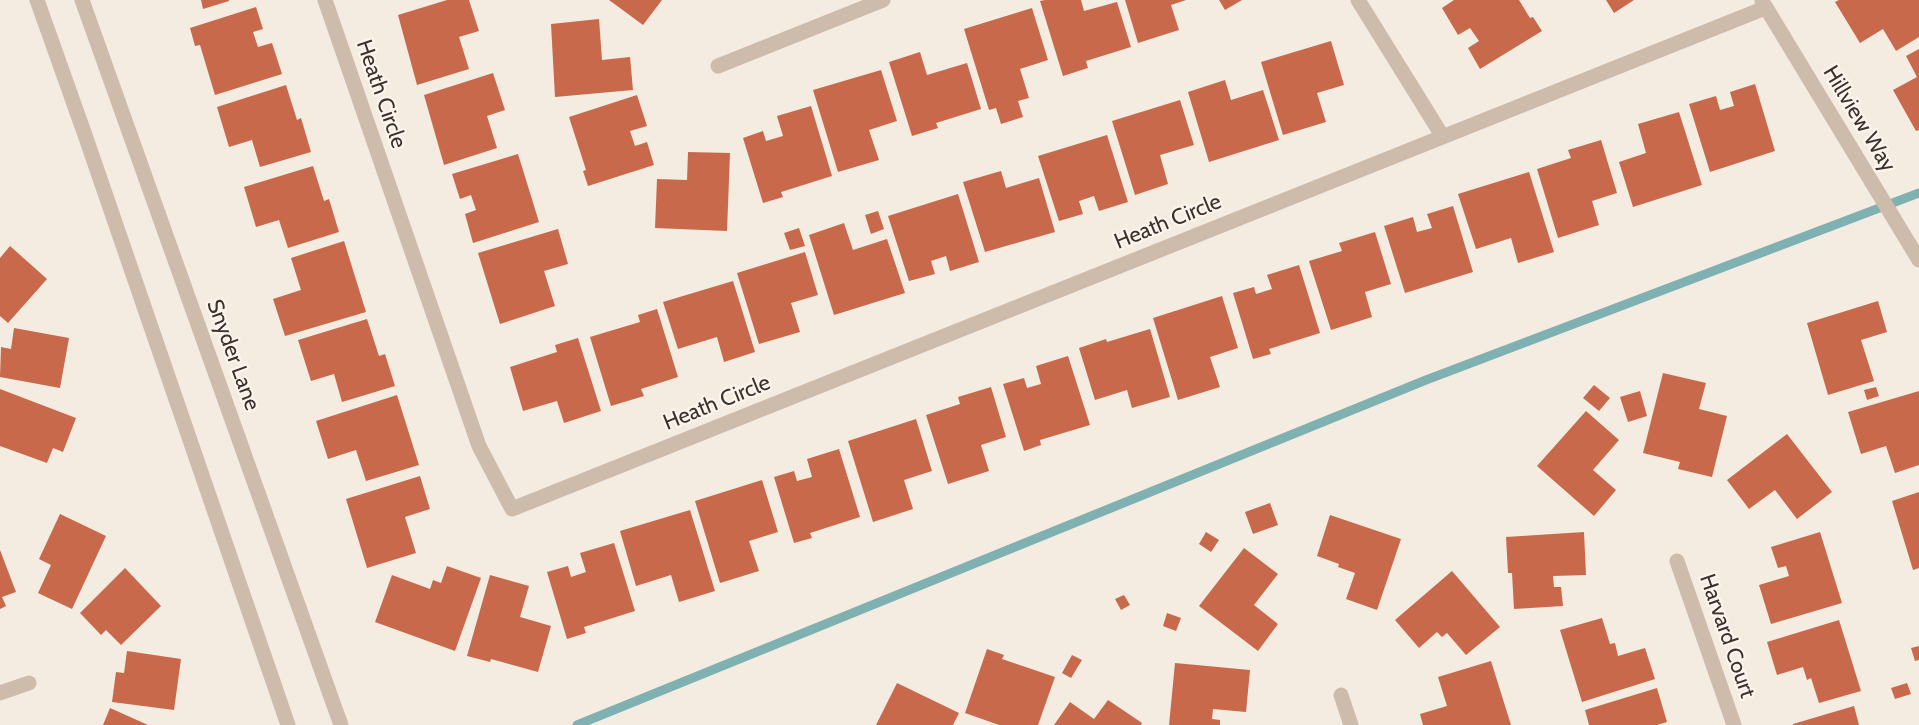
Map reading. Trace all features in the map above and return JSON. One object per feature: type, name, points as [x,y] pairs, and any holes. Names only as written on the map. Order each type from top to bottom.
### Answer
[{"type":"street","points":[[37,0],[288,725]]},
{"type":"street","name":"Snyder Lane","points":[[82,0],[341,725]]},
{"type":"street","name":"Heath Circle","points":[[325,0],[479,446],[512,509],[1443,137],[1763,4]]},
{"type":"street","points":[[718,66],[883,0]]},
{"type":"street","points":[[1358,0],[1443,137]]},
{"type":"street","name":"Hillview Way","points":[[1763,4],[1919,260]]},
{"type":"street","name":"Harvard Court","points":[[1677,561],[1734,725]]},
{"type":"street","points":[[0,693],[29,683]]},
{"type":"street","points":[[1341,695],[1351,725]]},
{"type":"building","points":[[201,0],[229,0],[229,1],[203,9]]},
{"type":"building","points":[[447,0],[469,0],[479,31],[459,37],[469,69],[417,85],[398,15]]},
{"type":"building","points":[[609,0],[662,0],[643,25]]},
{"type":"building","points":[[1081,0],[1084,11],[1117,2],[1131,47],[1086,61],[1088,68],[1063,76],[1040,1]]},
{"type":"building","points":[[1125,0],[1186,0],[1171,5],[1179,30],[1138,43]]},
{"type":"building","points":[[1219,0],[1242,0],[1225,10]]},
{"type":"building","points":[[1454,0],[1519,0],[1530,18],[1533,17],[1542,31],[1480,69],[1468,48],[1479,41],[1470,28],[1458,35],[1442,8]]},
{"type":"building","points":[[1606,0],[1634,0],[1614,13]]},
{"type":"building","points":[[1839,0],[1919,0],[1919,37],[1896,51],[1883,29],[1860,43],[1835,2]]},
{"type":"building","points":[[256,7],[263,29],[253,32],[258,47],[272,43],[282,74],[215,95],[200,45],[195,46],[190,28]]},
{"type":"building","points":[[1032,8],[1048,60],[1020,69],[1029,98],[1018,101],[1023,117],[1001,124],[996,108],[989,110],[964,29]]},
{"type":"building","points":[[599,19],[602,60],[630,57],[633,90],[555,97],[551,24]]},
{"type":"building","points":[[1331,41],[1344,85],[1317,93],[1326,122],[1283,135],[1261,62]]},
{"type":"building","points":[[1919,49],[1919,130],[1916,131],[1893,90],[1917,77],[1906,56]]},
{"type":"building","points":[[920,52],[927,75],[967,63],[981,109],[936,123],[938,128],[912,136],[889,62]]},
{"type":"building","points":[[881,70],[897,121],[869,130],[879,160],[838,172],[813,90]]},
{"type":"building","points":[[493,73],[505,110],[487,116],[497,148],[444,165],[424,95]]},
{"type":"building","points":[[1225,80],[1231,100],[1263,90],[1279,140],[1209,162],[1188,92]]},
{"type":"building","points":[[1755,84],[1775,151],[1710,172],[1689,104],[1716,96],[1720,110],[1734,106],[1730,92]]},
{"type":"building","points":[[286,85],[297,120],[301,118],[311,152],[260,167],[252,140],[229,147],[217,107]]},
{"type":"building","points":[[637,95],[647,126],[630,131],[635,146],[647,142],[654,165],[588,186],[583,171],[586,170],[569,117]]},
{"type":"building","points":[[1180,100],[1194,145],[1160,155],[1168,184],[1135,195],[1112,121]]},
{"type":"building","points":[[811,106],[832,176],[781,192],[783,197],[763,203],[743,138],[763,131],[766,141],[783,136],[777,116]]},
{"type":"building","points":[[1679,112],[1702,185],[1633,207],[1619,162],[1646,153],[1638,124]]},
{"type":"building","points":[[1107,135],[1128,202],[1099,211],[1094,196],[1079,201],[1083,214],[1059,221],[1038,156]]},
{"type":"building","points":[[1601,140],[1617,193],[1592,201],[1599,225],[1558,238],[1537,169],[1571,158],[1568,150]]},
{"type":"building","points":[[688,152],[730,153],[727,231],[655,228],[657,179],[687,180]]},
{"type":"building","points":[[518,154],[539,222],[473,243],[465,214],[476,210],[471,195],[460,199],[452,174]]},
{"type":"building","points":[[313,166],[324,201],[329,199],[339,232],[288,248],[279,220],[256,227],[244,187]]},
{"type":"building","points":[[1001,171],[1006,188],[1039,178],[1055,232],[985,252],[963,182]]},
{"type":"building","points":[[1529,172],[1554,252],[1518,263],[1511,238],[1476,249],[1458,194]]},
{"type":"building","points":[[958,194],[979,262],[950,271],[946,256],[931,261],[935,274],[909,281],[888,216]]},
{"type":"building","points":[[1453,206],[1473,272],[1405,293],[1384,226],[1413,217],[1417,232],[1432,228],[1427,214]]},
{"type":"building","points":[[878,211],[884,229],[871,234],[865,215]]},
{"type":"building","points":[[844,223],[853,250],[887,239],[905,293],[834,315],[809,235]]},
{"type":"building","points":[[799,228],[805,246],[790,250],[784,233]]},
{"type":"building","points":[[558,229],[568,264],[544,271],[555,306],[500,324],[478,253]]},
{"type":"building","points":[[1375,232],[1391,284],[1365,292],[1372,317],[1331,330],[1309,261],[1342,251],[1339,243]]},
{"type":"building","points":[[344,241],[366,312],[285,336],[273,299],[301,290],[291,258]]},
{"type":"building","points":[[10,246],[47,279],[8,323],[0,316],[0,258]]},
{"type":"building","points":[[805,252],[818,295],[791,303],[800,332],[759,344],[737,273]]},
{"type":"building","points":[[1299,265],[1320,333],[1269,349],[1271,354],[1253,359],[1233,293],[1254,287],[1256,294],[1272,289],[1267,275]]},
{"type":"building","points":[[733,281],[755,352],[724,362],[717,337],[678,349],[663,302]]},
{"type":"building","points":[[1222,296],[1238,348],[1210,357],[1220,387],[1178,400],[1153,318]]},
{"type":"building","points":[[1878,301],[1887,332],[1861,340],[1874,381],[1828,395],[1807,323]]},
{"type":"building","points":[[657,309],[678,377],[641,389],[644,396],[611,406],[590,337],[640,322],[638,315]]},
{"type":"building","points":[[367,319],[379,356],[385,354],[395,386],[342,402],[334,374],[311,381],[298,340]]},
{"type":"building","points":[[14,328],[69,338],[60,388],[0,377],[1,347],[11,349]]},
{"type":"building","points":[[1150,329],[1170,397],[1132,408],[1127,390],[1095,400],[1079,348]]},
{"type":"building","points":[[578,338],[601,411],[564,423],[557,401],[523,411],[510,367],[557,352],[555,345]]},
{"type":"building","points":[[1068,356],[1090,425],[1040,440],[1041,445],[1024,451],[1003,384],[1024,378],[1027,388],[1041,384],[1036,366]]},
{"type":"building","points":[[1663,373],[1706,383],[1699,409],[1727,416],[1712,477],[1678,469],[1680,462],[1643,453]]},
{"type":"building","points":[[1594,385],[1610,398],[1599,411],[1583,398]]},
{"type":"building","points":[[991,387],[1006,437],[981,445],[989,471],[948,484],[926,415],[960,404],[958,397]]},
{"type":"building","points":[[1876,387],[1879,396],[1867,400],[1864,390]]},
{"type":"building","points":[[0,389],[76,418],[63,452],[53,448],[47,463],[0,446]]},
{"type":"building","points":[[1640,391],[1647,416],[1628,422],[1620,397]]},
{"type":"building","points":[[1919,391],[1919,465],[1895,473],[1886,446],[1861,454],[1848,412]]},
{"type":"building","points":[[397,395],[419,465],[366,481],[356,450],[328,459],[316,421]]},
{"type":"building","points":[[1586,411],[1619,440],[1593,470],[1616,490],[1594,516],[1537,466]]},
{"type":"building","points":[[916,419],[932,471],[904,480],[913,509],[873,522],[848,441]]},
{"type":"building","points":[[1787,434],[1832,492],[1797,519],[1775,490],[1749,509],[1727,480]]},
{"type":"building","points":[[839,449],[860,517],[810,533],[812,538],[794,543],[774,477],[794,471],[797,481],[812,477],[807,459]]},
{"type":"building","points":[[420,476],[430,509],[405,517],[416,553],[367,568],[346,499]]},
{"type":"building","points":[[762,480],[778,532],[749,541],[759,571],[720,583],[695,501]]},
{"type":"building","points":[[1919,492],[1919,568],[1913,570],[1892,501]]},
{"type":"building","points":[[1270,503],[1278,525],[1253,534],[1245,512]]},
{"type":"building","points":[[690,510],[715,591],[679,602],[671,575],[636,586],[620,531]]},
{"type":"building","points":[[60,514],[106,536],[72,609],[38,593],[51,565],[39,559]]},
{"type":"building","points":[[1330,515],[1401,539],[1377,610],[1346,599],[1355,573],[1317,556]]},
{"type":"building","points":[[1206,532],[1219,540],[1211,552],[1199,544]]},
{"type":"building","points":[[1584,532],[1586,575],[1553,576],[1554,587],[1561,587],[1563,606],[1514,609],[1512,573],[1508,573],[1506,537]]},
{"type":"building","points":[[1820,532],[1842,603],[1771,624],[1759,585],[1789,576],[1786,566],[1778,568],[1771,547]]},
{"type":"building","points":[[614,543],[635,611],[584,627],[586,633],[567,639],[547,572],[568,566],[571,577],[586,572],[580,553]]},
{"type":"building","points":[[1244,548],[1278,574],[1254,605],[1278,624],[1258,651],[1199,606]]},
{"type":"building","points":[[0,550],[16,592],[2,597],[6,606],[0,609]]},
{"type":"building","points":[[447,566],[481,578],[455,651],[375,622],[392,575],[430,589],[433,580],[441,583]]},
{"type":"building","points":[[125,568],[161,606],[121,645],[106,630],[101,635],[80,613]]},
{"type":"building","points":[[1452,571],[1500,627],[1466,655],[1447,633],[1442,637],[1437,632],[1419,648],[1395,620]]},
{"type":"building","points":[[490,575],[529,586],[520,617],[551,626],[538,672],[491,659],[490,662],[467,656]]},
{"type":"building","points":[[1124,595],[1130,605],[1121,610],[1115,599]]},
{"type":"building","points":[[1167,613],[1181,618],[1176,631],[1163,626]]},
{"type":"building","points":[[1602,618],[1610,644],[1615,643],[1618,656],[1645,648],[1655,679],[1582,702],[1560,630]]},
{"type":"building","points":[[1839,620],[1861,691],[1819,703],[1811,678],[1807,680],[1803,667],[1777,675],[1767,642]]},
{"type":"building","points":[[1919,646],[1919,660],[1915,661],[1911,648]]},
{"type":"building","points":[[987,649],[1004,655],[1002,659],[1055,677],[1038,725],[999,725],[965,713]]},
{"type":"building","points":[[127,651],[181,659],[174,710],[112,702],[116,672],[124,673]]},
{"type":"building","points":[[1072,655],[1082,660],[1071,678],[1062,673]]},
{"type":"building","points":[[1491,661],[1511,725],[1423,725],[1420,714],[1447,706],[1438,677]]},
{"type":"building","points":[[1175,663],[1250,670],[1246,712],[1213,709],[1212,719],[1220,720],[1220,725],[1169,725]]},
{"type":"building","points":[[897,683],[959,713],[953,725],[876,725]]},
{"type":"building","points":[[1907,683],[1911,694],[1895,699],[1891,688]]},
{"type":"building","points":[[1657,688],[1667,722],[1657,725],[1589,725],[1585,710]]},
{"type":"building","points":[[1108,700],[1142,723],[1141,725],[1054,725],[1070,702],[1094,719]]},
{"type":"building","points":[[1854,706],[1859,725],[1793,725],[1793,724]]},
{"type":"building","points":[[110,708],[148,725],[103,725]]},
{"type":"waterway","points":[[577,725],[1426,380],[1919,193]]}]
